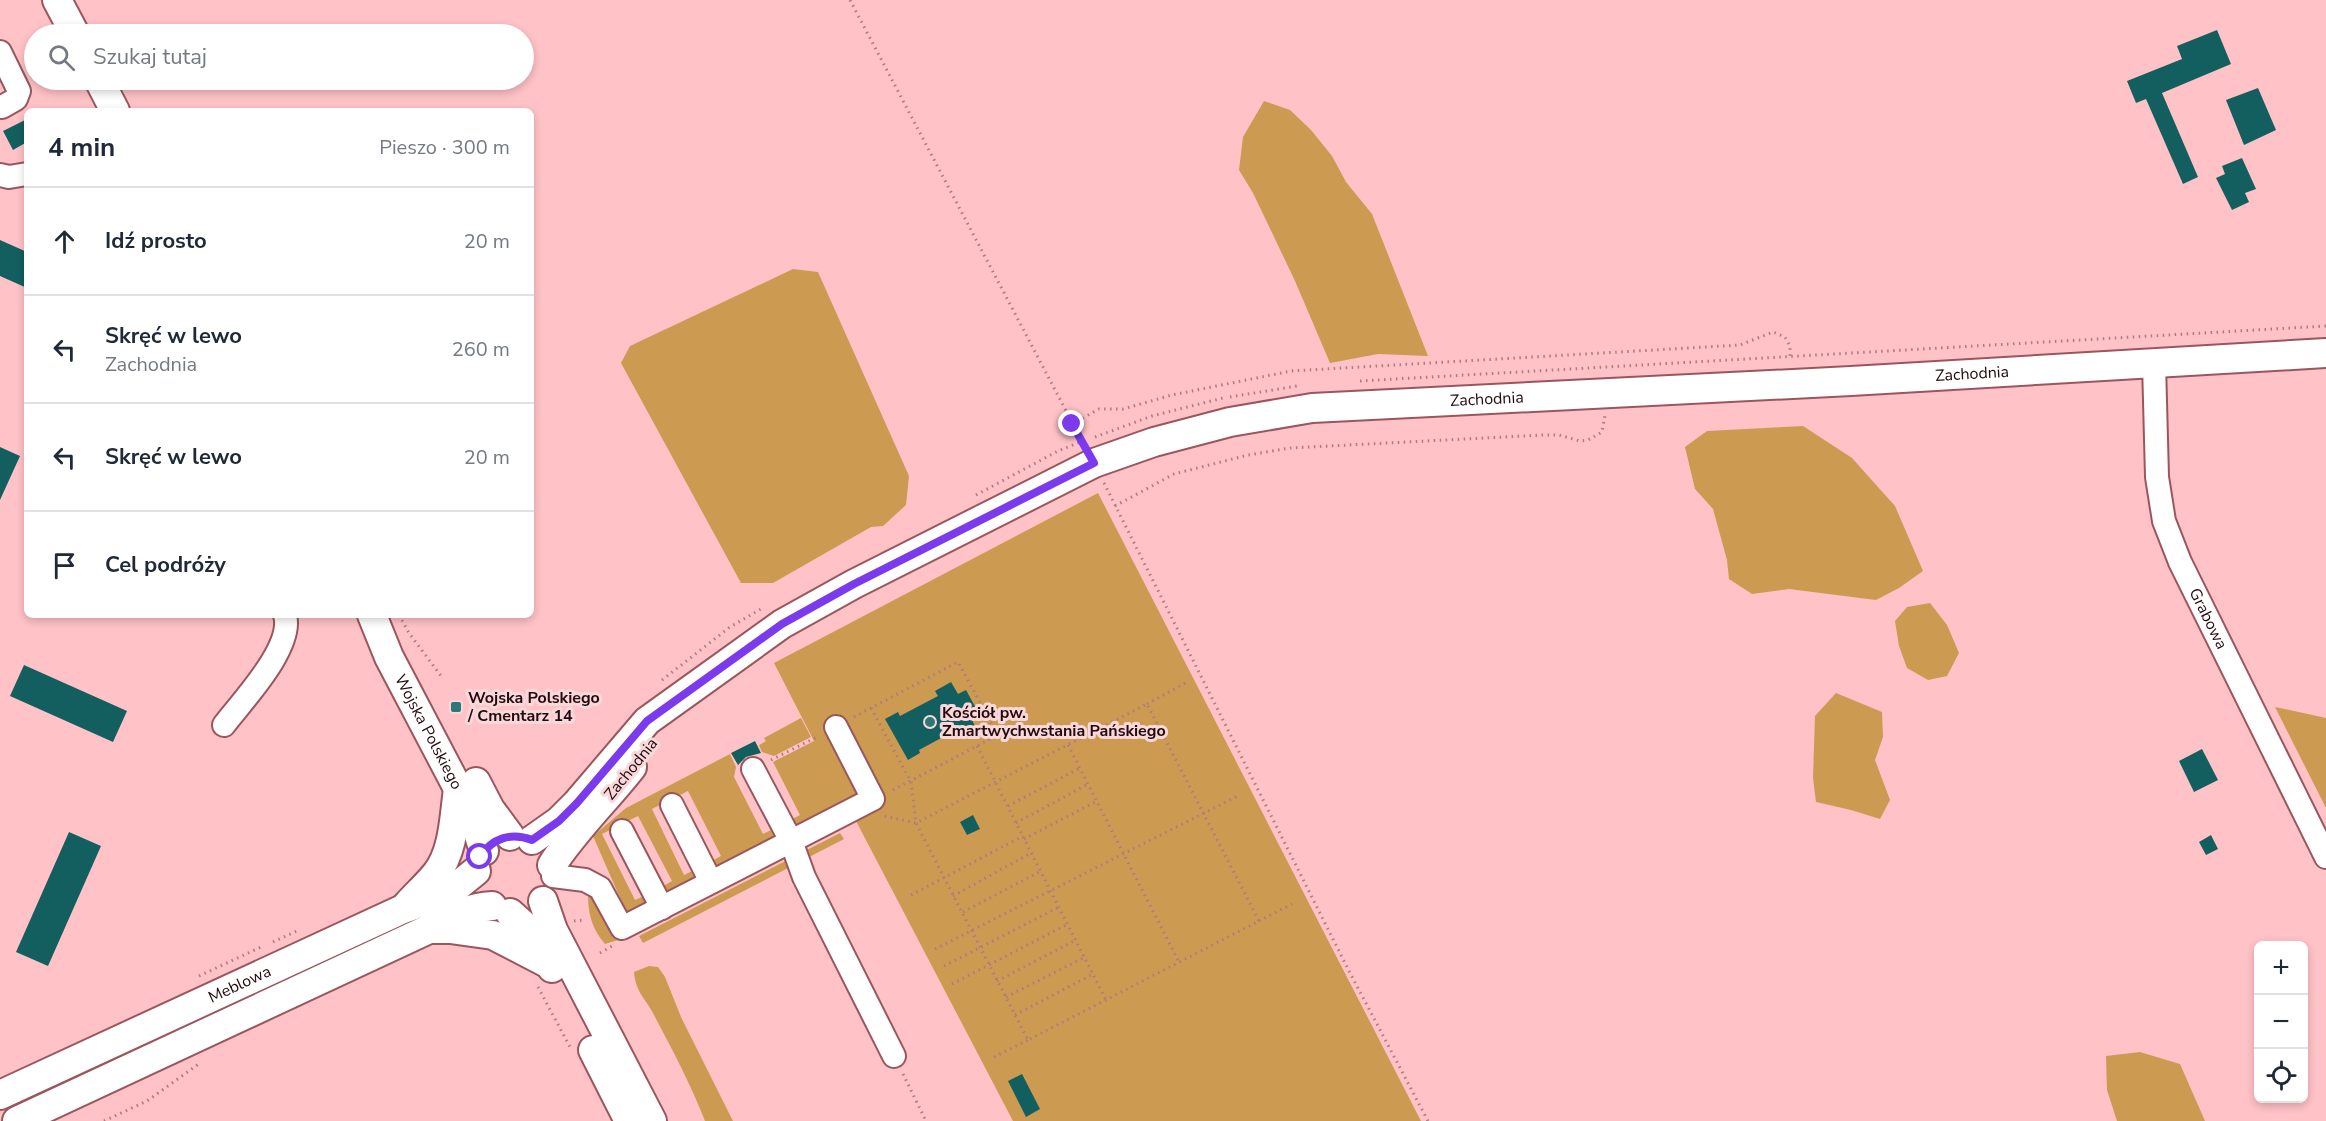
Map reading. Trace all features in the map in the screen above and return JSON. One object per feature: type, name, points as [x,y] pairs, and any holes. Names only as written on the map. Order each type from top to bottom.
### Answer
[{"type":"main road","points":[[57,0],[70,24]]},
{"type":"main road","points":[[104,90],[113,108]]},
{"type":"main road","name":"Zachodnia","points":[[521,838],[559,821],[647,721],[782,624],[1088,452],[1154,442],[1230,422],[1312,408],[1606,393],[1791,371],[2154,363],[2326,353]]},
{"type":"main road","name":"Wojska Polskiego","points":[[373,618],[389,657],[476,824],[480,861]]},
{"type":"main road","name":"Wojska Polskiego","points":[[387,618],[402,639],[490,809],[521,838]]},
{"type":"main road","name":"Zachodnia","points":[[549,881],[562,849],[602,805],[711,674]]},
{"type":"main road","points":[[404,909],[437,873],[445,859],[450,842],[458,789]]},
{"type":"main road","points":[[629,1121],[541,971],[530,931],[482,895],[478,887],[480,861],[498,839],[521,838],[542,848],[549,881],[553,930],[652,1121]]},
{"type":"main road","name":"Meblowa","points":[[0,1095],[404,909],[450,892],[480,861]]},
{"type":"main road","points":[[501,910],[528,911],[549,881]]},
{"type":"main road","name":"Meblowa","points":[[17,1121],[460,913],[474,908],[501,910]]},
{"type":"main road","points":[[429,929],[450,929],[493,935],[541,971]]},
{"type":"street","points":[[0,52],[19,91],[16,99],[1,102]]},
{"type":"street","points":[[0,175],[9,177],[24,174]]},
{"type":"street","name":"Grabowa","points":[[2154,363],[2157,477],[2164,521],[2180,562],[2326,857]]},
{"type":"street","points":[[224,724],[270,665],[286,628],[285,618]]},
{"type":"street","points":[[549,881],[585,880],[600,888],[622,928],[873,799],[836,727]]},
{"type":"street","points":[[753,769],[791,841],[804,877],[894,1056]]},
{"type":"street","points":[[672,805],[711,882]]},
{"type":"street","points":[[622,831],[662,908]]},
{"type":"path","points":[[850,0],[1088,452],[1349,971],[1428,1121]]},
{"type":"path","points":[[1358,381],[1791,371],[2326,326]]},
{"type":"path","points":[[1072,424],[1099,409],[1123,409],[1172,394],[1291,371],[1740,345],[1773,333],[1785,337],[1790,346],[1791,371]]},
{"type":"path","points":[[975,495],[1058,451],[1088,452],[1152,416],[1251,392],[1301,385]]},
{"type":"path","points":[[1115,506],[1174,474],[1248,455],[1290,448],[1543,435],[1588,440],[1602,432],[1605,422],[1606,393]]},
{"type":"path","points":[[661,681],[730,627],[768,605]]},
{"type":"path","points":[[401,618],[441,676]]},
{"type":"path","points":[[753,769],[958,662],[998,735],[911,782]]},
{"type":"path","points":[[916,823],[1189,681]]},
{"type":"path","points":[[1147,704],[1259,921]]},
{"type":"path","points":[[871,708],[911,782],[916,823],[1028,1040]]},
{"type":"path","points":[[1068,745],[1179,962]]},
{"type":"path","points":[[977,746],[1106,1000]]},
{"type":"path","points":[[1008,806],[1080,768]]},
{"type":"path","points":[[1016,823],[1088,784]]},
{"type":"path","points":[[935,949],[1238,796]]},
{"type":"path","points":[[912,895],[1097,801]]},
{"type":"path","points":[[953,896],[1031,853]]},
{"type":"path","points":[[962,912],[1041,870]]},
{"type":"path","points":[[994,1057],[1292,904]]},
{"type":"path","points":[[944,966],[1059,907]]},
{"type":"path","points":[[952,984],[1068,924]]},
{"type":"path","points":[[197,977],[305,928]]},
{"type":"path","points":[[997,981],[1076,940]]},
{"type":"path","points":[[1006,997],[1085,957]]},
{"type":"path","points":[[541,971],[571,1050]]},
{"type":"path","points":[[1015,1015],[1094,974]]},
{"type":"path","points":[[104,1121],[147,1101],[208,1056]]},
{"type":"path","points":[[894,1056],[926,1121]]},
{"type":"shaded area","points":[[1264,101],[1290,110],[1311,130],[1332,156],[1346,182],[1372,214],[1428,356],[1378,354],[1330,363],[1295,281],[1253,193],[1239,170],[1243,137]]},
{"type":"shaded area","points":[[793,269],[818,272],[909,476],[906,505],[883,526],[871,527],[773,583],[741,583],[621,363],[630,346]]},
{"type":"shaded area","points":[[1803,426],[1852,458],[1895,506],[1923,571],[1899,588],[1876,600],[1789,589],[1752,594],[1729,579],[1727,560],[1713,509],[1695,489],[1685,447],[1707,431]]},
{"type":"shaded area","points":[[1098,493],[1421,1121],[1013,1121],[845,800],[792,827],[789,821],[800,815],[773,762],[814,741],[774,663]]},
{"type":"shaded area","points":[[1930,603],[1947,625],[1959,653],[1947,676],[1928,680],[1907,668],[1899,646],[1895,621],[1907,607]]},
{"type":"shaded area","points":[[1836,693],[1882,712],[1883,737],[1875,760],[1890,800],[1880,819],[1816,802],[1813,778],[1815,716]]},
{"type":"shaded area","points":[[2275,707],[2326,718],[2326,808]]},
{"type":"shaded area","points":[[801,718],[811,737],[774,756],[762,752],[759,745],[766,741],[764,738]]},
{"type":"shaded area","points":[[730,754],[736,767],[734,777],[763,834],[771,830],[774,837],[716,867],[712,861],[721,856],[688,791],[652,809],[684,875],[694,870],[697,876],[665,894],[662,887],[672,881],[638,816],[602,834],[635,900],[644,896],[648,903],[627,914],[593,836],[626,808]]},
{"type":"shaded area","points":[[840,833],[844,839],[643,943],[639,936]]},
{"type":"shaded area","points":[[588,892],[596,898],[618,940],[605,944],[596,932],[590,913]]},
{"type":"shaded area","points":[[649,966],[658,967],[665,977],[681,1017],[733,1121],[705,1121],[675,1055],[637,986],[634,972]]},
{"type":"shaded area","points":[[2140,1052],[2180,1064],[2205,1121],[2117,1121],[2107,1090],[2106,1056]]},
{"type":"building","points":[[2217,30],[2231,64],[2162,93],[2198,177],[2183,184],[2146,99],[2136,103],[2127,81],[2182,59],[2177,46]]},
{"type":"building","points":[[2258,88],[2276,130],[2244,145],[2226,100]]},
{"type":"building","points":[[24,120],[24,144],[13,150],[3,131]]},
{"type":"building","points":[[2242,158],[2256,189],[2245,193],[2249,202],[2232,210],[2216,178],[2225,174],[2222,166]]},
{"type":"building","points":[[0,240],[24,251],[24,287],[0,276]]},
{"type":"building","points":[[0,447],[20,456],[0,500]]},
{"type":"building","points":[[24,665],[127,711],[113,742],[10,696]]},
{"type":"building","name":"Kościół pw. Zmartwychwstania Pańskiego","points":[[951,682],[958,694],[966,690],[978,712],[970,716],[975,726],[958,735],[956,730],[919,750],[920,753],[908,760],[885,719],[898,712],[900,716],[938,696],[935,691]]},
{"type":"building","points":[[755,741],[761,753],[746,757],[738,765],[731,753]]},
{"type":"building","points":[[2202,749],[2218,780],[2194,792],[2179,761]]},
{"type":"building","points":[[973,815],[980,829],[967,835],[960,822]]},
{"type":"building","points":[[69,832],[101,846],[48,966],[16,952]]},
{"type":"building","points":[[2211,835],[2218,849],[2206,855],[2199,842]]},
{"type":"building","points":[[1022,1074],[1040,1109],[1026,1117],[1008,1081]]},
{"type":"place","name":"Wojska Polskiego / Cmentarz 14","points":[[456,707]]},
{"type":"place","name":"Kościół pw. Zmartwychwstania Pańskiego","points":[[930,722]]},
{"type":"route","points":[[480,857],[498,839],[517,836],[532,840],[559,821],[647,721],[782,624],[854,584],[1094,463],[1072,424]]}]
